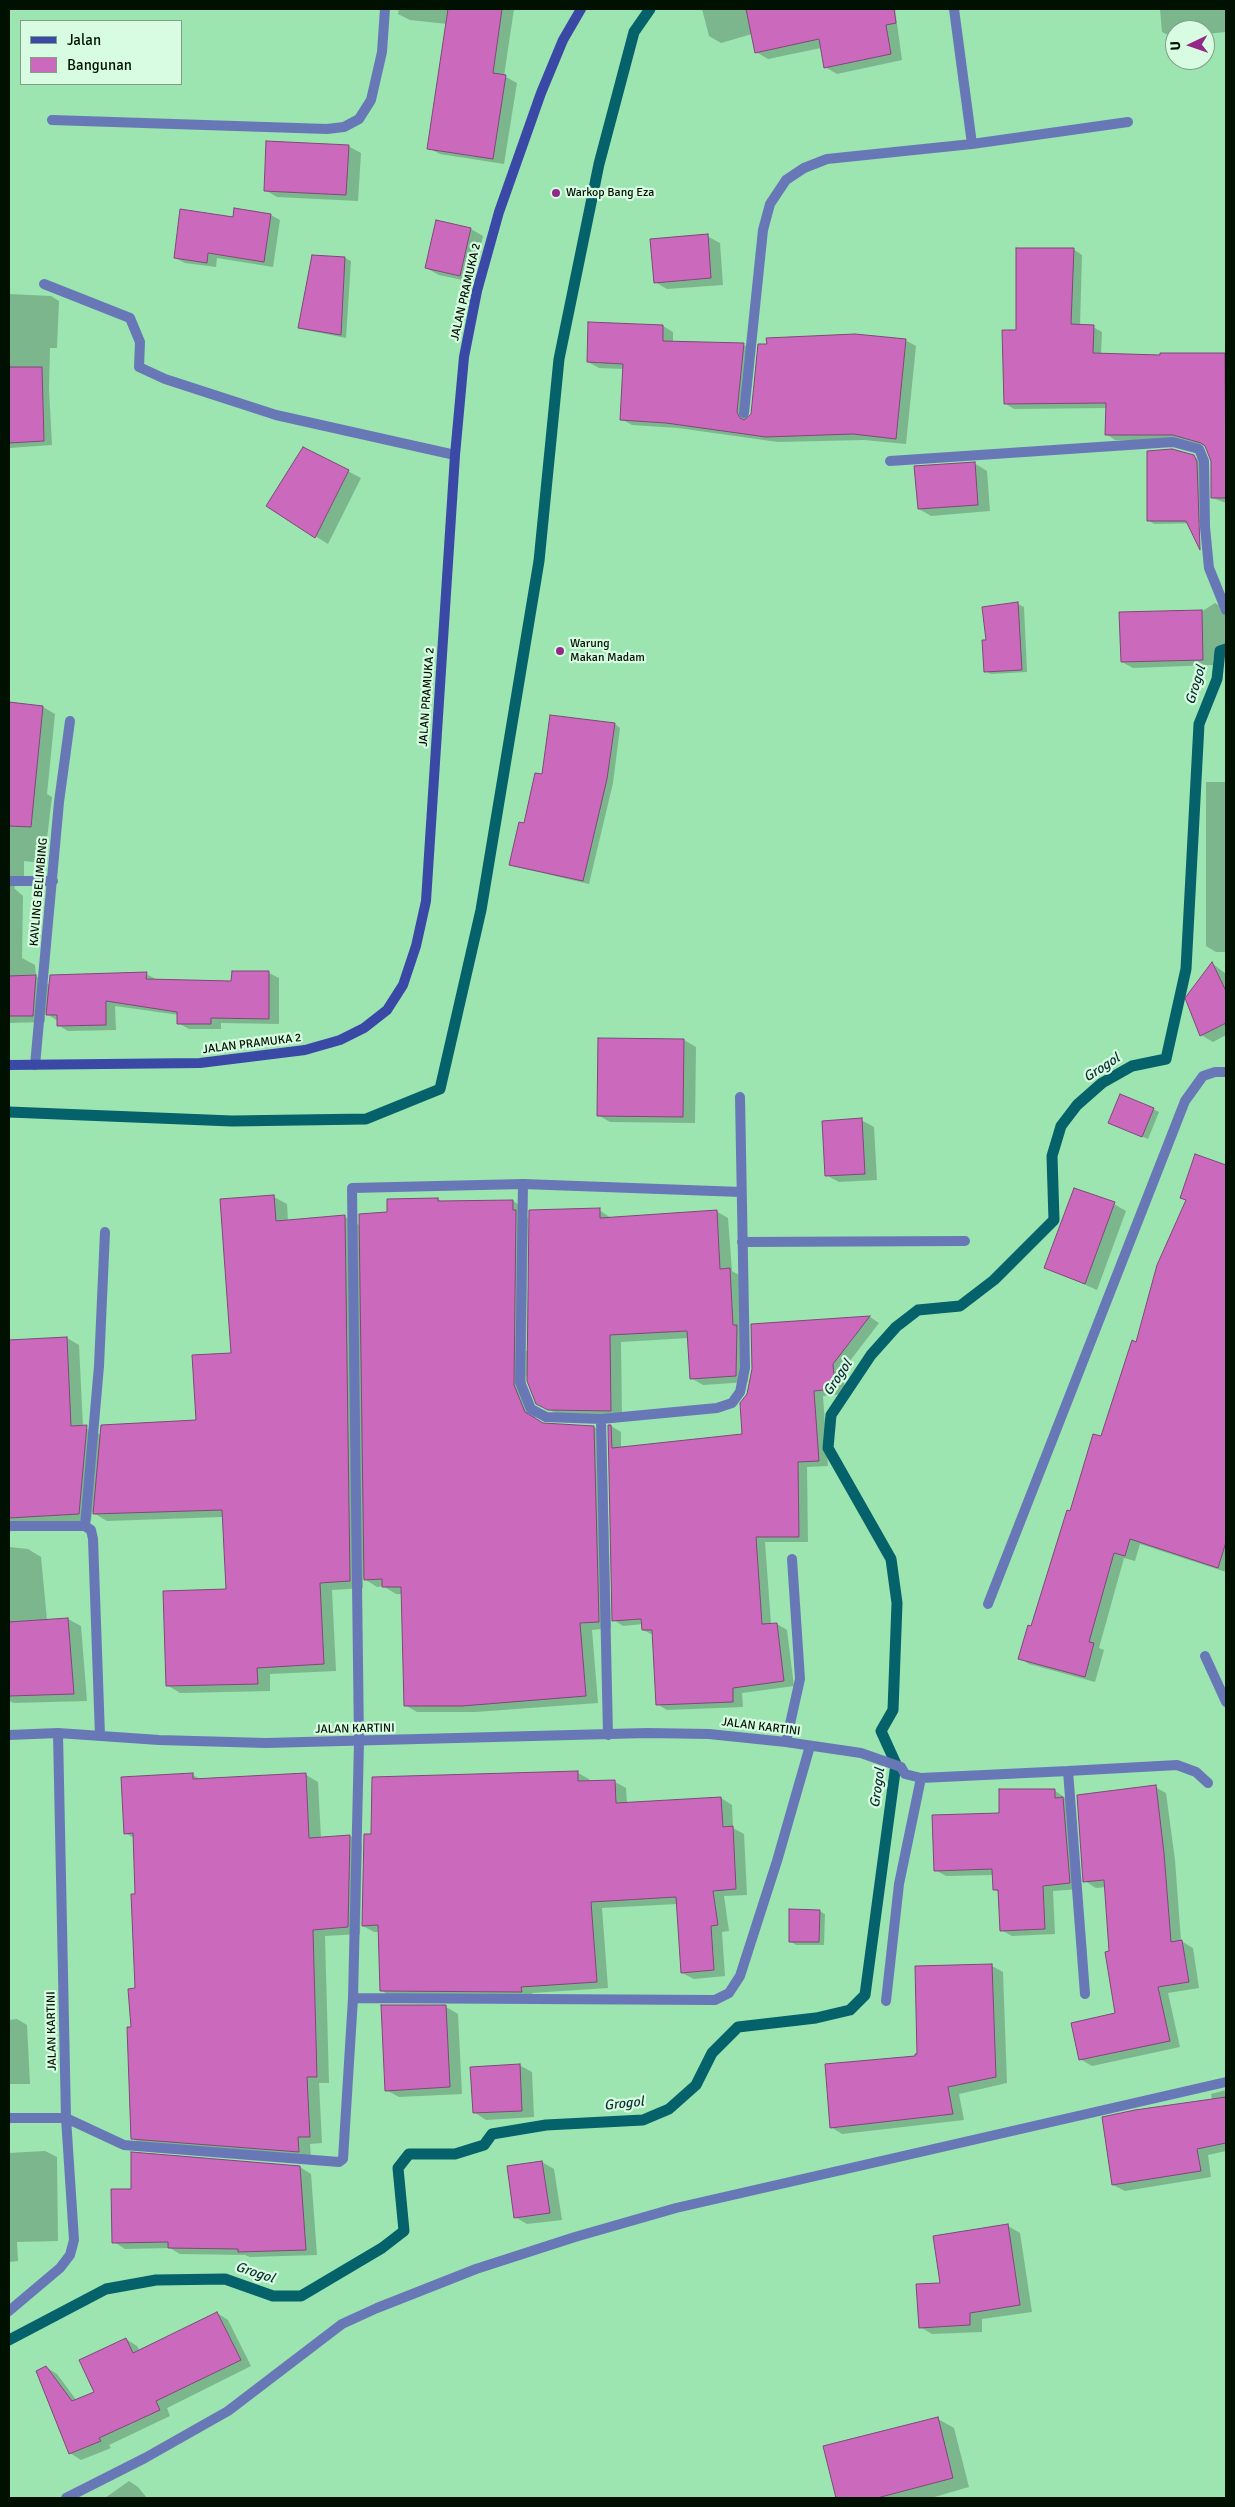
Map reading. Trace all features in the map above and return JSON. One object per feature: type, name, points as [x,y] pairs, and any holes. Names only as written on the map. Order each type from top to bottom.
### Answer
[{"type":"main road","name":"JALAN PRAMUKA 2","points":[[9,1065],[200,1063],[305,1050],[340,1040],[364,1028],[387,1010],[403,985],[416,946],[426,901],[455,455],[464,357],[479,282],[499,212],[541,93],[563,40],[581,9]]},
{"type":"street","points":[[52,120],[327,130],[344,127],[359,119],[371,100],[382,52],[385,9]]},
{"type":"street","points":[[954,9],[972,144]]},
{"type":"street","points":[[744,413],[763,230],[770,204],[786,180],[804,168],[827,159],[972,144],[1128,122]]},
{"type":"street","points":[[44,284],[130,318],[140,342],[139,367],[165,379],[276,415],[455,455]]},
{"type":"street","points":[[890,461],[1173,442],[1199,449],[1204,461],[1205,527],[1210,568],[1226,610]]},
{"type":"street","name":"KAVLING BELIMBING","points":[[35,1065],[59,802],[70,721]]},
{"type":"street","points":[[9,881],[53,882]]},
{"type":"street","points":[[988,1604],[1185,1101],[1203,1076],[1216,1072],[1226,1072]]},
{"type":"street","points":[[523,1184],[520,1382],[531,1409],[546,1417],[601,1419],[716,1408],[732,1403],[740,1392],[745,1368],[740,1097]]},
{"type":"street","points":[[9,2118],[66,2118],[124,2145],[339,2162],[345,2154],[360,1742],[352,1188],[523,1184],[741,1192]]},
{"type":"street","points":[[85,1526],[99,1366],[105,1232]]},
{"type":"street","points":[[742,1242],[965,1241]]},
{"type":"street","points":[[601,1419],[608,1735]]},
{"type":"street","points":[[9,1526],[85,1526],[91,1530],[93,1539],[100,1736]]},
{"type":"street","points":[[786,1742],[800,1678],[792,1559]]},
{"type":"street","points":[[1205,1656],[1226,1702]]},
{"type":"street","name":"JALAN KARTINI","points":[[9,2311],[60,2268],[70,2255],[74,2240],[66,2118],[58,1732]]},
{"type":"street","name":"JALAN KARTINI","points":[[9,1735],[58,1732],[213,1743],[360,1742],[647,1733],[709,1734],[810,1746],[777,1861],[740,1976],[729,1992],[715,2000],[352,1998]]},
{"type":"street","points":[[810,1746],[862,1753],[921,1778],[1178,1765],[1196,1772],[1208,1783]]},
{"type":"street","points":[[1068,1771],[1085,1994]]},
{"type":"street","points":[[886,2001],[899,1884],[921,1778]]},
{"type":"street","points":[[66,2498],[145,2458],[228,2411],[342,2324],[377,2308],[476,2269],[575,2237],[676,2208],[1226,2082]]},
{"type":"building","points":[[448,9],[502,9],[493,73],[506,75],[493,159],[427,149]]},
{"type":"building","points":[[746,9],[894,9],[896,23],[886,25],[891,54],[824,68],[819,39],[755,53]]},
{"type":"building","points":[[266,141],[349,145],[346,195],[264,191]]},
{"type":"building","points":[[234,208],[271,214],[264,262],[208,253],[207,263],[174,258],[180,209],[233,217]]},
{"type":"building","points":[[436,220],[471,228],[460,276],[425,268]]},
{"type":"building","points":[[708,234],[711,278],[654,283],[650,239]]},
{"type":"building","points":[[1016,248],[1074,248],[1071,324],[1094,325],[1093,353],[1160,355],[1160,353],[1225,353],[1226,498],[1211,498],[1211,461],[1205,446],[1201,443],[1173,435],[1105,435],[1106,403],[1004,404],[1002,330],[1016,330]]},
{"type":"building","points":[[312,255],[345,257],[341,335],[298,328]]},
{"type":"building","points":[[588,322],[663,325],[663,341],[744,343],[737,412],[740,418],[744,420],[751,414],[758,344],[767,344],[766,338],[855,334],[906,339],[896,439],[853,434],[766,437],[666,423],[620,420],[623,364],[587,362]]},
{"type":"building","points":[[9,367],[42,367],[44,441],[9,443]]},
{"type":"building","points":[[303,447],[349,470],[315,538],[266,506]]},
{"type":"building","points":[[1172,449],[1194,455],[1197,462],[1200,550],[1186,521],[1147,521],[1147,451]]},
{"type":"building","points":[[975,462],[978,505],[918,509],[914,466]]},
{"type":"building","points":[[1018,602],[1022,670],[984,672],[982,640],[986,640],[982,607]]},
{"type":"building","points":[[1202,610],[1203,660],[1121,662],[1119,612]]},
{"type":"building","points":[[9,702],[43,706],[31,827],[9,826]]},
{"type":"building","points":[[550,715],[615,723],[607,779],[583,881],[509,865],[519,822],[524,823],[535,773],[542,774]]},
{"type":"building","points":[[1212,962],[1226,991],[1226,1023],[1200,1036],[1185,998]]},
{"type":"building","points":[[232,971],[269,971],[269,1019],[211,1018],[211,1024],[177,1024],[177,1012],[106,1001],[106,1025],[57,1026],[57,1015],[46,1015],[50,975],[147,972],[146,979],[231,981]]},
{"type":"building","points":[[36,975],[33,1016],[9,1016],[9,976]]},
{"type":"building","points":[[598,1038],[684,1039],[683,1117],[597,1116]]},
{"type":"building","points":[[1120,1094],[1154,1108],[1142,1137],[1108,1123]]},
{"type":"building","points":[[862,1118],[865,1174],[825,1176],[822,1121]]},
{"type":"building","points":[[1195,1154],[1226,1165],[1226,1542],[1218,1568],[1130,1539],[1125,1556],[1114,1553],[1089,1642],[1094,1643],[1085,1677],[1018,1659],[1028,1625],[1031,1626],[1067,1510],[1070,1511],[1093,1434],[1101,1436],[1132,1340],[1136,1342],[1157,1265],[1186,1200],[1180,1198]]},
{"type":"building","points":[[1074,1188],[1115,1202],[1085,1284],[1044,1268]]},
{"type":"building","points":[[274,1195],[276,1221],[345,1215],[350,1581],[320,1583],[324,1664],[257,1668],[258,1684],[166,1686],[163,1591],[226,1589],[222,1510],[93,1514],[101,1425],[196,1420],[192,1355],[231,1353],[220,1199]]},
{"type":"building","points":[[438,1198],[438,1201],[513,1200],[513,1210],[516,1210],[514,1385],[525,1412],[543,1423],[594,1426],[599,1622],[580,1623],[586,1696],[462,1706],[404,1706],[401,1587],[382,1587],[382,1579],[364,1580],[359,1214],[387,1212],[387,1199]]},
{"type":"building","points":[[600,1208],[600,1218],[717,1210],[720,1269],[730,1268],[733,1325],[737,1325],[736,1376],[690,1379],[687,1331],[610,1335],[611,1411],[548,1410],[536,1404],[527,1381],[529,1210]]},
{"type":"building","points":[[870,1316],[833,1364],[835,1389],[814,1391],[819,1461],[798,1462],[799,1537],[756,1537],[762,1624],[777,1623],[784,1681],[733,1688],[733,1702],[656,1705],[652,1630],[642,1630],[641,1619],[612,1621],[608,1425],[611,1425],[612,1448],[742,1434],[740,1403],[747,1394],[752,1369],[751,1324]]},
{"type":"building","points":[[67,1337],[71,1426],[87,1425],[79,1514],[9,1518],[9,1340]]},
{"type":"building","points":[[68,1618],[74,1694],[9,1696],[9,1622]]},
{"type":"building","points":[[578,1771],[578,1781],[615,1780],[616,1803],[721,1797],[723,1827],[733,1826],[736,1889],[713,1891],[718,1925],[711,1926],[714,1970],[681,1973],[676,1897],[591,1902],[597,1982],[521,1987],[522,1992],[380,1991],[378,1925],[362,1926],[364,1834],[371,1834],[372,1777]]},
{"type":"building","points":[[193,1773],[193,1779],[306,1773],[309,1838],[350,1835],[348,1927],[313,1930],[317,2077],[307,2077],[310,2137],[298,2137],[299,2152],[131,2139],[127,2027],[131,2027],[128,1989],[135,1988],[131,1894],[135,1894],[133,1833],[124,1834],[121,1777]]},
{"type":"building","points":[[1156,1785],[1171,1942],[1182,1940],[1189,1982],[1158,1987],[1170,2041],[1079,2060],[1071,2023],[1115,2013],[1105,1952],[1109,1951],[1104,1880],[1083,1882],[1077,1795]]},
{"type":"building","points":[[999,1789],[1055,1789],[1055,1798],[1063,1797],[1070,1883],[1043,1886],[1045,1929],[1000,1931],[998,1890],[993,1890],[992,1869],[934,1871],[932,1815],[999,1813]]},
{"type":"building","points":[[789,1909],[820,1910],[819,1942],[789,1942]]},
{"type":"building","points":[[992,1964],[996,2077],[948,2087],[953,2114],[830,2128],[825,2064],[915,2056],[917,2054],[915,1966]]},
{"type":"building","points":[[381,2005],[446,2005],[450,2087],[385,2091]]},
{"type":"building","points":[[520,2064],[522,2111],[473,2113],[470,2067]]},
{"type":"building","points":[[1226,2097],[1226,2143],[1197,2149],[1201,2171],[1112,2185],[1102,2117],[1135,2110]]},
{"type":"building","points":[[131,2152],[300,2166],[306,2250],[238,2252],[238,2249],[168,2248],[168,2242],[112,2243],[111,2189],[131,2189]]},
{"type":"building","points":[[542,2161],[550,2213],[514,2218],[507,2166]]},
{"type":"building","points":[[1008,2224],[1020,2305],[970,2313],[970,2325],[919,2328],[916,2284],[940,2283],[933,2236]]},
{"type":"building","points":[[217,2312],[241,2360],[156,2401],[160,2410],[99,2438],[101,2441],[69,2454],[36,2371],[46,2366],[72,2401],[94,2392],[79,2360],[126,2338],[133,2353]]},
{"type":"building","points":[[938,2417],[953,2478],[877,2498],[836,2498],[823,2446]]},
{"type":"waterway","points":[[9,1112],[232,1121],[366,1119],[440,1089],[481,910],[539,561],[559,359],[599,164],[634,32],[650,9]]},
{"type":"waterway","name":"Grogol","points":[[9,2340],[106,2289],[156,2280],[225,2279],[273,2296],[301,2296],[382,2248],[404,2231],[398,2168],[409,2154],[455,2154],[484,2145],[492,2134],[546,2125],[643,2120],[669,2109],[696,2085],[712,2053],[738,2027],[816,2018],[850,2010],[865,1995],[896,1764],[881,1731],[893,1710],[897,1603],[891,1559],[828,1448],[831,1415],[871,1355],[896,1327],[918,1310],[960,1306],[994,1280],[1054,1220],[1052,1156],[1061,1126],[1077,1105],[1102,1083],[1132,1066],[1166,1059],[1186,969],[1199,724],[1217,679],[1220,651],[1226,649]]},
{"type":"place","name":"Warkop Bang Eza","points":[[556,193]]},
{"type":"place","name":"Warung Makan Madam","points":[[560,651]]}]
